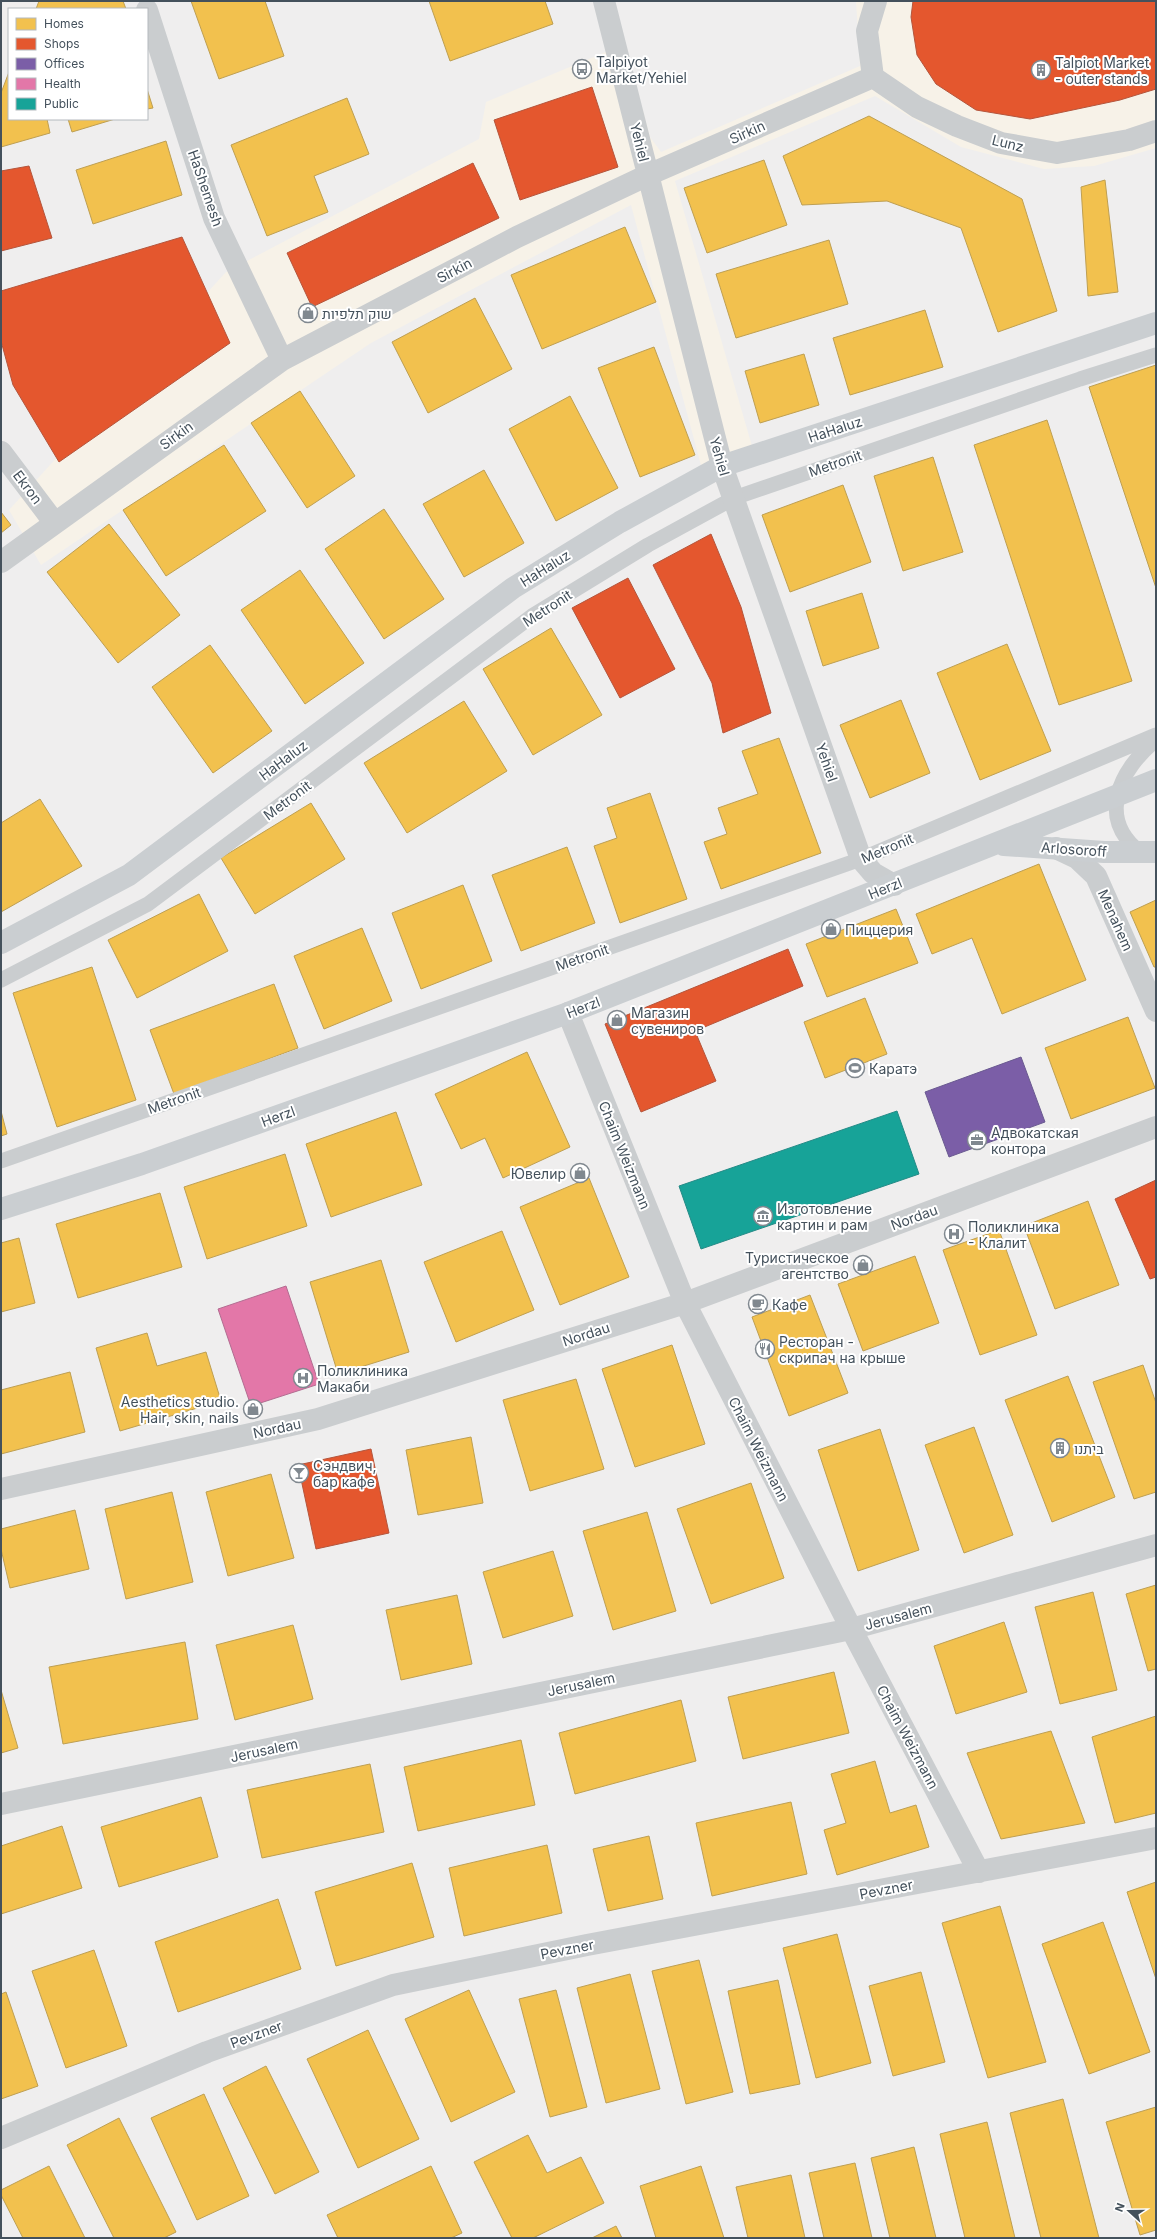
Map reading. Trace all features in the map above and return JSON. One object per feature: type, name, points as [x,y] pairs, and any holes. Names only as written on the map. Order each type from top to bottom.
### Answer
[{"type":"street","name":"Yehiel","points":[[604,1],[722,466],[861,859],[873,873],[894,885]]},
{"type":"street","points":[[873,77],[867,31],[876,1]]},
{"type":"street","name":"HaShemesh","points":[[148,13],[214,218],[282,360]]},
{"type":"street","name":"Sirkin","points":[[1,562],[54,522],[282,360],[517,237],[648,175],[873,77]]},
{"type":"street","name":"Lunz","points":[[873,77],[917,107],[957,126],[1002,144],[1057,153],[1129,140],[1156,131]]},
{"type":"street","name":"HaHaluz","points":[[1,943],[129,875],[514,588],[620,522],[722,466],[1156,323]]},
{"type":"street","name":"Ekron","points":[[1,452],[54,522]]},
{"type":"street","name":"Herzl","points":[[1,1209],[142,1164],[568,1013],[1156,780]]},
{"type":"street","name":"Arlosoroff","points":[[992,845],[1104,852],[1148,852]]},
{"type":"street","name":"Menahem","points":[[1056,848],[1077,858],[1096,876],[1156,1011]]},
{"type":"street","name":"Chaim Weizmann","points":[[568,1013],[685,1303],[851,1629],[979,1872]]},
{"type":"street","name":"Nordau","points":[[1,1489],[318,1419],[685,1303],[1156,1127]]},
{"type":"street","name":"Jerusalem","points":[[1,1804],[851,1629],[1156,1545]]},
{"type":"street","name":"Pevzner","points":[[1,2138],[207,2052],[393,1985],[587,1945],[1156,1838]]},
{"type":"lane","name":"Metronit","points":[[1,980],[148,904],[532,616],[648,545],[734,498],[1073,381],[1156,355]]},
{"type":"lane","name":"Metronit","points":[[1,1161],[861,859],[1156,735]]},
{"type":"lane","points":[[1148,852],[1128,842],[1122,834],[1116,809],[1118,796],[1132,762],[1156,740]]},
{"type":"shaded area","name":"שוק תלפיות","points":[[856,1],[1156,1],[1156,148],[1094,166],[1044,169],[961,147],[875,96],[675,181],[752,446],[702,469],[631,205],[371,343],[41,565],[9,510],[226,272],[479,139],[486,102],[625,44],[650,137],[661,152],[860,66]]},
{"type":"building: Homes","points":[[39,1],[123,1],[126,8],[36,8]]},
{"type":"building: Homes","points":[[191,1],[265,1],[284,56],[219,79]]},
{"type":"building: Homes","points":[[429,1],[545,1],[553,24],[450,61]]},
{"type":"building: Homes","points":[[8,75],[8,120],[47,120],[50,133],[1,147],[1,93]]},
{"type":"building: Homes","points":[[148,92],[153,108],[148,109]]},
{"type":"building: Homes","points":[[347,98],[369,154],[314,176],[328,212],[267,236],[231,145]]},
{"type":"building: Homes","points":[[869,116],[1022,199],[1057,311],[998,332],[961,228],[887,201],[802,205],[783,156]]},
{"type":"building: Homes","points":[[68,120],[112,120],[72,132]]},
{"type":"building: Homes","points":[[166,141],[182,195],[93,224],[76,170]]},
{"type":"building: Homes","points":[[764,160],[787,225],[707,253],[684,188]]},
{"type":"building: Homes","points":[[1105,180],[1118,292],[1088,296],[1081,187]]},
{"type":"building: Homes","points":[[625,227],[656,302],[542,349],[511,275]]},
{"type":"building: Homes","points":[[829,240],[848,304],[736,338],[716,274]]},
{"type":"building: Homes","points":[[475,298],[512,369],[428,413],[392,342]]},
{"type":"building: Homes","points":[[925,310],[943,367],[850,395],[833,338]]},
{"type":"building: Homes","points":[[654,347],[695,455],[640,477],[598,368]]},
{"type":"building: Homes","points":[[804,354],[819,405],[760,423],[745,371]]},
{"type":"building: Homes","points":[[1156,365],[1156,588],[1089,387]]},
{"type":"building: Homes","points":[[300,391],[355,476],[307,508],[251,423]]},
{"type":"building: Homes","points":[[570,396],[618,488],[556,521],[509,429]]},
{"type":"building: Homes","points":[[1047,420],[1132,681],[1059,705],[974,445]]},
{"type":"building: Homes","points":[[224,445],[266,511],[166,576],[123,510]]},
{"type":"building: Homes","points":[[933,457],[963,552],[903,571],[874,476]]},
{"type":"building: Homes","points":[[484,470],[524,543],[464,577],[423,504]]},
{"type":"building: Homes","points":[[843,485],[871,562],[790,592],[762,515]]},
{"type":"building: Homes","points":[[384,509],[444,599],[384,639],[325,549]]},
{"type":"building: Homes","points":[[1,512],[11,525],[1,533]]},
{"type":"building: Homes","points":[[109,524],[180,615],[118,663],[47,572]]},
{"type":"building: Homes","points":[[300,570],[364,663],[305,704],[241,610]]},
{"type":"building: Homes","points":[[862,593],[879,648],[823,666],[806,611]]},
{"type":"building: Homes","points":[[551,628],[602,715],[533,755],[483,669]]},
{"type":"building: Homes","points":[[1007,644],[1051,751],[980,780],[937,673]]},
{"type":"building: Homes","points":[[210,645],[272,731],[213,773],[152,687]]},
{"type":"building: Homes","points":[[901,700],[930,773],[870,798],[840,725]]},
{"type":"building: Homes","points":[[464,701],[507,771],[407,833],[364,763]]},
{"type":"building: Homes","points":[[779,738],[821,853],[721,889],[704,842],[727,834],[718,808],[758,794],[742,751]]},
{"type":"building: Homes","points":[[650,793],[687,899],[620,923],[594,846],[617,838],[607,808]]},
{"type":"building: Homes","points":[[40,799],[82,866],[1,912],[1,823]]},
{"type":"building: Homes","points":[[311,803],[345,859],[255,914],[221,858]]},
{"type":"building: Homes","points":[[567,847],[595,923],[521,951],[492,875]]},
{"type":"building: Homes","points":[[1039,864],[1086,980],[1002,1014],[972,938],[932,954],[916,914]]},
{"type":"building: Homes","points":[[463,885],[492,961],[421,989],[392,913]]},
{"type":"building: Homes","points":[[199,894],[228,951],[137,998],[108,940]]},
{"type":"building: Homes","points":[[1156,900],[1156,967],[1154,967],[1130,912]]},
{"type":"building: Homes","points":[[896,909],[918,963],[827,997],[806,944]]},
{"type":"building: Homes","points":[[362,928],[392,1001],[324,1029],[294,956]]},
{"type":"building: Homes","points":[[92,967],[136,1100],[57,1127],[13,993]]},
{"type":"building: Homes","points":[[274,984],[298,1048],[174,1094],[150,1030]]},
{"type":"building: Homes","points":[[865,998],[887,1054],[825,1078],[804,1022]]},
{"type":"building: Homes","points":[[1128,1017],[1155,1088],[1071,1119],[1045,1048]]},
{"type":"building: Homes","points":[[527,1052],[570,1147],[503,1178],[485,1138],[461,1149],[435,1094]]},
{"type":"building: Homes","points":[[1,1111],[7,1134],[1,1136]]},
{"type":"building: Homes","points":[[396,1112],[422,1185],[331,1217],[306,1144]]},
{"type":"building: Homes","points":[[285,1154],[307,1226],[207,1259],[184,1187]]},
{"type":"building: Homes","points":[[589,1178],[629,1277],[560,1305],[520,1207]]},
{"type":"building: Homes","points":[[160,1193],[182,1267],[78,1298],[56,1224]]},
{"type":"building: Homes","points":[[1088,1201],[1119,1285],[1055,1309],[1024,1226]]},
{"type":"building: Homes","points":[[999,1230],[1037,1335],[980,1355],[943,1250]]},
{"type":"building: Homes","points":[[502,1231],[534,1310],[456,1342],[424,1262]]},
{"type":"building: Homes","points":[[19,1238],[35,1303],[1,1312],[1,1243]]},
{"type":"building: Homes","points":[[915,1256],[939,1323],[863,1351],[838,1284]]},
{"type":"building: Homes","points":[[381,1260],[409,1352],[338,1374],[310,1282]]},
{"type":"building: Homes","points":[[810,1295],[848,1393],[789,1416],[752,1317]]},
{"type":"building: Homes","points":[[147,1333],[157,1366],[206,1352],[221,1401],[120,1431],[96,1348]]},
{"type":"building: Homes","points":[[672,1345],[705,1444],[635,1467],[602,1369]]},
{"type":"building: Homes","points":[[1143,1365],[1156,1403],[1156,1492],[1134,1499],[1093,1382]]},
{"type":"building: Homes","points":[[70,1372],[85,1432],[1,1454],[1,1390]]},
{"type":"building: Homes","name":"ביתנו","points":[[1068,1376],[1115,1497],[1052,1522],[1005,1400]]},
{"type":"building: Homes","points":[[576,1379],[604,1469],[530,1491],[503,1400]]},
{"type":"building: Homes","points":[[974,1427],[1013,1535],[964,1553],[925,1445]]},
{"type":"building: Homes","points":[[880,1429],[919,1550],[858,1571],[818,1450]]},
{"type":"building: Homes","points":[[471,1437],[483,1503],[418,1515],[406,1450]]},
{"type":"building: Homes","points":[[271,1474],[294,1558],[228,1576],[206,1492]]},
{"type":"building: Homes","points":[[751,1483],[784,1578],[711,1604],[677,1509]]},
{"type":"building: Homes","points":[[172,1492],[193,1582],[126,1599],[105,1509]]},
{"type":"building: Homes","points":[[75,1510],[89,1569],[10,1588],[1,1549],[1,1529]]},
{"type":"building: Homes","points":[[647,1512],[676,1611],[613,1630],[583,1531]]},
{"type":"building: Homes","points":[[553,1551],[573,1616],[503,1638],[483,1572]]},
{"type":"building: Homes","points":[[1156,1585],[1156,1669],[1148,1671],[1126,1594]]},
{"type":"building: Homes","points":[[1093,1592],[1117,1690],[1060,1704],[1035,1607]]},
{"type":"building: Homes","points":[[457,1595],[472,1664],[401,1680],[386,1610]]},
{"type":"building: Homes","points":[[1004,1622],[1027,1692],[956,1714],[934,1646]]},
{"type":"building: Homes","points":[[293,1625],[313,1699],[235,1720],[216,1645]]},
{"type":"building: Homes","points":[[185,1642],[198,1719],[63,1744],[49,1667]]},
{"type":"building: Homes","points":[[834,1672],[849,1733],[743,1759],[728,1697]]},
{"type":"building: Homes","points":[[1,1690],[18,1748],[1,1753]]},
{"type":"building: Homes","points":[[681,1700],[696,1761],[575,1794],[559,1733]]},
{"type":"building: Homes","points":[[1156,1716],[1156,1813],[1115,1823],[1092,1737]]},
{"type":"building: Homes","points":[[1051,1731],[1085,1823],[1001,1839],[967,1753]]},
{"type":"building: Homes","points":[[521,1740],[535,1805],[418,1831],[404,1767]]},
{"type":"building: Homes","points":[[875,1761],[890,1813],[916,1805],[929,1847],[837,1875],[824,1830],[846,1823],[831,1774]]},
{"type":"building: Homes","points":[[370,1764],[384,1832],[262,1858],[247,1790]]},
{"type":"building: Homes","points":[[201,1797],[218,1857],[119,1887],[101,1827]]},
{"type":"building: Homes","points":[[791,1802],[807,1874],[712,1896],[696,1823]]},
{"type":"building: Homes","points":[[62,1826],[82,1888],[1,1914],[1,1846]]},
{"type":"building: Homes","points":[[649,1836],[663,1899],[608,1911],[593,1849]]},
{"type":"building: Homes","points":[[547,1845],[562,1913],[464,1936],[449,1868]]},
{"type":"building: Homes","points":[[412,1863],[434,1937],[336,1966],[315,1892]]},
{"type":"building: Homes","points":[[1156,1882],[1156,1979],[1127,1892]]},
{"type":"building: Homes","points":[[278,1899],[301,1969],[178,2012],[155,1942]]},
{"type":"building: Homes","points":[[1000,1906],[1046,2062],[988,2078],[942,1923]]},
{"type":"building: Homes","points":[[1103,1922],[1150,2052],[1089,2074],[1042,1944]]},
{"type":"building: Homes","points":[[837,1934],[871,2063],[816,2078],[783,1948]]},
{"type":"building: Homes","points":[[94,1950],[127,2046],[66,2068],[32,1971]]},
{"type":"building: Homes","points":[[699,1960],[733,2092],[686,2104],[652,1971]]},
{"type":"building: Homes","points":[[921,1972],[945,2062],[893,2076],[869,1986]]},
{"type":"building: Homes","points":[[630,1974],[660,2089],[606,2103],[577,1988]]},
{"type":"building: Homes","points":[[778,1980],[800,2084],[750,2094],[728,1991]]},
{"type":"building: Homes","points":[[469,1990],[515,2092],[451,2122],[405,2019]]},
{"type":"building: Homes","points":[[556,1990],[587,2107],[550,2117],[519,1999]]},
{"type":"building: Homes","points":[[6,1992],[38,2086],[1,2099],[1,1994]]},
{"type":"building: Homes","points":[[368,2030],[419,2139],[358,2168],[307,2059]]},
{"type":"building: Homes","points":[[266,2066],[319,2172],[275,2194],[223,2088]]},
{"type":"building: Homes","points":[[204,2094],[249,2196],[197,2220],[151,2118]]},
{"type":"building: Homes","points":[[1063,2099],[1099,2238],[1041,2238],[1010,2113]]},
{"type":"building: Homes","points":[[1156,2107],[1156,2230],[1140,2235],[1106,2122]]},
{"type":"building: Homes","points":[[119,2118],[176,2232],[164,2238],[114,2238],[67,2145]]},
{"type":"building: Homes","points":[[987,2122],[1015,2238],[965,2238],[940,2134]]},
{"type":"building: Homes","points":[[528,2135],[547,2173],[581,2157],[604,2203],[533,2238],[512,2238],[474,2162]]},
{"type":"building: Homes","points":[[914,2147],[936,2238],[890,2238],[871,2158]]},
{"type":"building: Homes","points":[[855,2163],[872,2238],[824,2238],[809,2173]]},
{"type":"building: Homes","points":[[49,2166],[85,2238],[23,2238],[1,2195],[1,2190]]},
{"type":"building: Homes","points":[[431,2166],[462,2233],[451,2238],[338,2238],[327,2215]]},
{"type":"building: Homes","points":[[701,2166],[724,2238],[656,2238],[640,2186]]},
{"type":"building: Homes","points":[[791,2175],[805,2238],[748,2238],[736,2187]]},
{"type":"building: Homes","points":[[616,2226],[622,2238],[592,2238]]},
{"type":"building: Shops","name":"Talpiot Market - outer stands","points":[[913,1],[1156,1],[1156,89],[1120,100],[1030,119],[976,110],[936,84],[917,55],[911,17]]},
{"type":"building: Shops","points":[[592,87],[618,167],[520,200],[494,120]]},
{"type":"building: Shops","points":[[473,163],[499,218],[312,307],[287,253]]},
{"type":"building: Shops","points":[[29,166],[52,238],[1,251],[1,171]]},
{"type":"building: Shops","points":[[182,237],[230,343],[59,462],[13,385],[1,341],[1,291]]},
{"type":"building: Shops","points":[[711,534],[741,607],[771,713],[723,733],[712,683],[653,565]]},
{"type":"building: Shops","points":[[628,578],[675,669],[620,698],[572,608]]},
{"type":"building: Shops","points":[[788,949],[803,986],[695,1031],[716,1081],[641,1112],[605,1024]]},
{"type":"building: Shops","points":[[1156,1180],[1156,1277],[1150,1279],[1115,1199]]},
{"type":"building: Shops","points":[[371,1449],[389,1533],[316,1549],[298,1465]]},
{"type":"building: Offices","points":[[1021,1057],[1045,1122],[949,1157],[925,1092]]},
{"type":"building: Health","points":[[286,1286],[319,1384],[251,1406],[218,1309]]},
{"type":"building: Public","points":[[897,1111],[919,1174],[701,1249],[679,1186]]},
{"type":"place","name":"Talpiyot Market/Yehiel","points":[[582,69]]},
{"type":"place","name":"Talpiot Market - outer stands","points":[[1041,70]]},
{"type":"place","name":"שוק תלפיות","points":[[308,313]]},
{"type":"place","name":"Пиццерия","points":[[831,929]]},
{"type":"place","name":"Магазин сувениров","points":[[617,1020]]},
{"type":"place","name":"Каратэ","points":[[855,1068]]},
{"type":"place","name":"Адвокатская контора","points":[[977,1140]]},
{"type":"place","name":"Ювелир","points":[[580,1173]]},
{"type":"place","name":"Изготовление картин и рам","points":[[763,1216]]},
{"type":"place","name":"Поликлиника - Клалит","points":[[954,1234]]},
{"type":"place","name":"Туристическое агентство","points":[[863,1265]]},
{"type":"place","name":"Кафе","points":[[758,1304]]},
{"type":"place","name":"Ресторан - скрипач на крыше","points":[[765,1349]]},
{"type":"place","name":"Поликлиника Макаби","points":[[303,1378]]},
{"type":"place","name":"Aesthetics studio. Hair, skin, nails","points":[[253,1409]]},
{"type":"place","name":"ביתנו","points":[[1060,1448]]},
{"type":"place","name":"Сэндвич, бар кафе","points":[[299,1473]]}]
